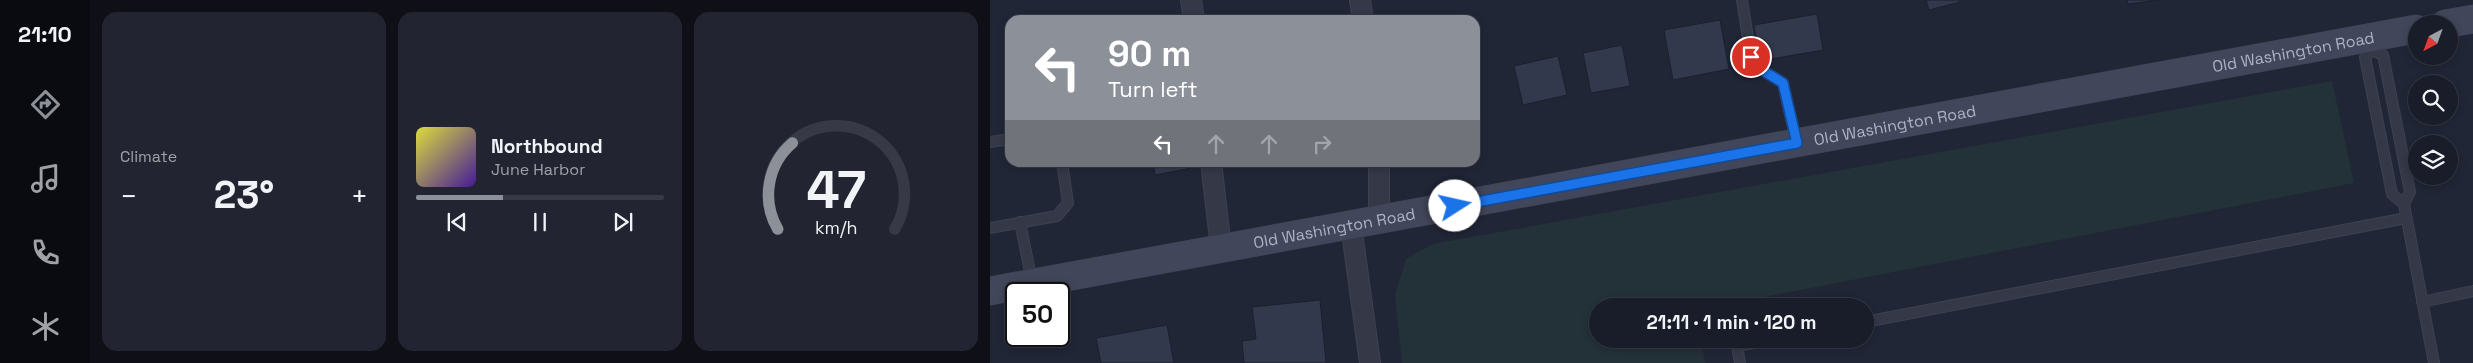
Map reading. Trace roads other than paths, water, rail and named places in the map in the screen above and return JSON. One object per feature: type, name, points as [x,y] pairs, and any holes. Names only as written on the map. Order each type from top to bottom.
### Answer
[{"type":"main road","points":[[2458,22],[2473,19]]},
{"type":"main road","name":"Old Washington Road","points":[[1037,282],[1797,143],[2371,44],[2408,32]]},
{"type":"main road","name":"Old Washington Road","points":[[990,291],[1005,288]]},
{"type":"street","points":[[1191,0],[1193,15]]},
{"type":"street","points":[[1360,0],[1362,15]]},
{"type":"street","points":[[1212,167],[1221,248]]},
{"type":"street","points":[[1379,167],[1379,220]]},
{"type":"street","points":[[1351,225],[1370,363]]},
{"type":"lane","points":[[1742,0],[1751,57],[1762,70],[1783,83],[1797,143]]},
{"type":"lane","points":[[2404,204],[2392,194],[2366,57],[2371,44],[2383,55],[2410,192],[2404,204],[2434,363]]},
{"type":"lane","points":[[990,142],[1005,140]]},
{"type":"lane","points":[[990,228],[1056,216],[1068,203],[1063,167]]},
{"type":"lane","points":[[1874,320],[2406,218]]},
{"type":"lane","points":[[1020,222],[1032,282]]},
{"type":"lane","points":[[2422,302],[2473,290]]},
{"type":"lane","points":[[1737,348],[1740,363]]}]
